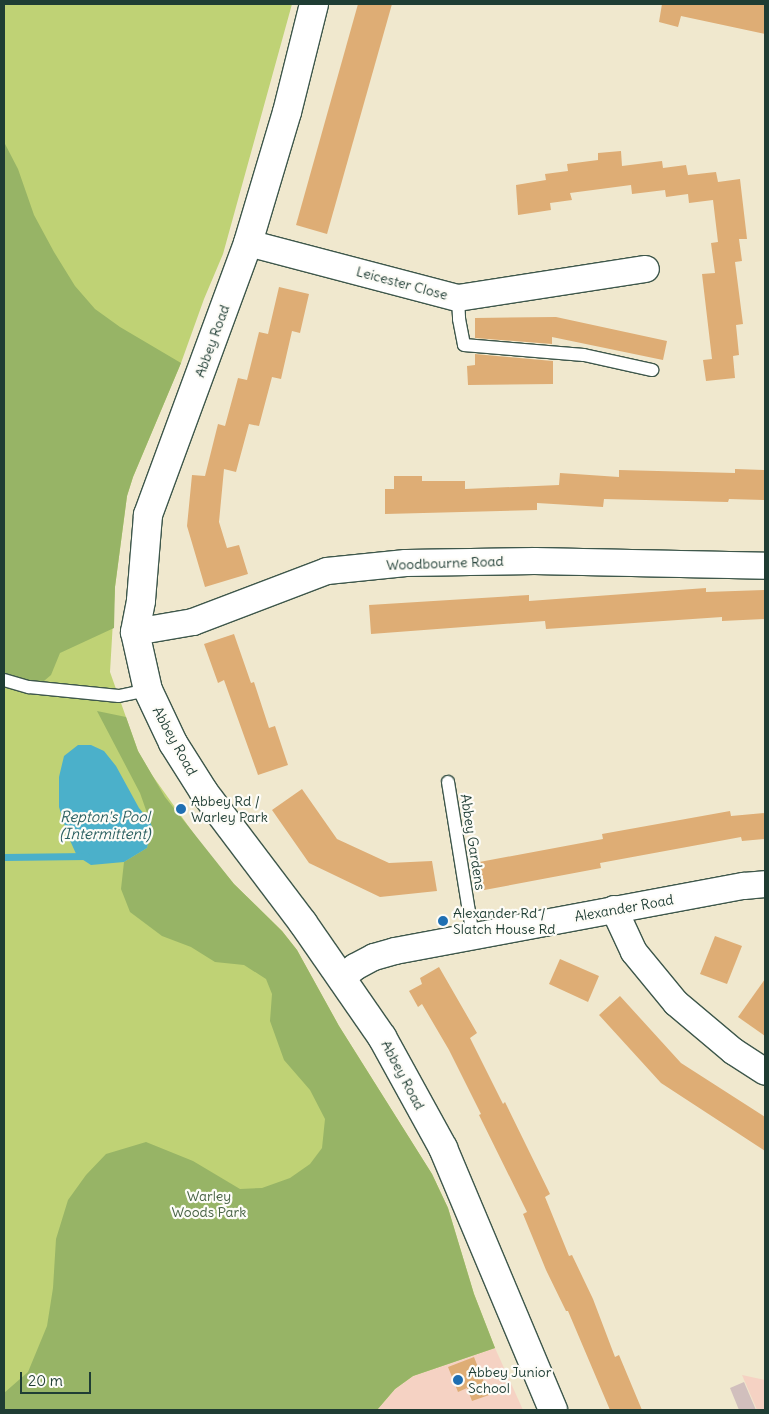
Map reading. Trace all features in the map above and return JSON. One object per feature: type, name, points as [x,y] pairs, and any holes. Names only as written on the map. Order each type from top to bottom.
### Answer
[{"type":"street","name":"Abbey Road","points":[[314,4],[287,112],[248,243],[148,515],[141,601],[135,632],[148,690],[173,743],[204,792],[342,978],[382,1036],[443,1148],[553,1410]]},
{"type":"street","name":"Leicester Close","points":[[248,243],[458,298],[646,269]]},
{"type":"street","name":"Woodbourne Road","points":[[135,632],[193,622],[327,571],[386,565],[535,561],[765,566]]},
{"type":"street","name":"Alexander Road","points":[[342,978],[356,967],[374,957],[395,951],[614,909],[765,884]]},
{"type":"street","points":[[614,909],[634,952],[676,1003],[733,1051],[765,1072]]},
{"type":"lane","points":[[458,298],[459,319],[464,345],[584,355],[652,370]]},
{"type":"lane","points":[[4,680],[29,686],[119,696],[148,690]]},
{"type":"lane","name":"Abbey Gardens","points":[[448,782],[473,937]]},
{"type":"shaded area","name":"Abbey Junior School","points":[[495,1348],[523,1410],[377,1410],[395,1389],[413,1376]]},
{"type":"shaded area","points":[[742,1375],[765,1380],[765,1410],[757,1410]]},
{"type":"shaded area","points":[[744,1382],[756,1410],[739,1410],[730,1388]]},
{"type":"green space","name":"Warley Woods Park","points":[[4,4],[292,4],[223,254],[127,496],[115,587],[110,672],[138,751],[152,775],[204,848],[234,884],[282,931],[297,950],[339,1026],[432,1174],[448,1208],[474,1294],[495,1348],[413,1376],[395,1389],[377,1410],[4,1410]]},
{"type":"green space","points":[[4,142],[18,169],[34,215],[75,286],[95,309],[120,327],[181,363],[133,477],[127,496],[115,587],[114,628],[60,653],[51,675],[31,692],[4,685]]},
{"type":"green space","points":[[97,711],[126,717],[138,751],[165,797],[234,884],[282,931],[297,950],[339,1026],[432,1174],[448,1208],[474,1294],[495,1348],[413,1376],[395,1389],[377,1410],[4,1410],[4,1393],[28,1372],[47,1326],[53,1288],[56,1239],[68,1200],[86,1175],[106,1154],[146,1142],[193,1161],[240,1189],[262,1188],[290,1178],[310,1164],[322,1148],[325,1119],[310,1090],[284,1060],[270,1021],[272,994],[266,979],[244,965],[215,962],[191,947],[162,936],[130,912],[121,889],[124,862],[147,848],[152,827],[140,793]]},
{"type":"water","name":"Repton's Pool (Intermittent)","points":[[78,745],[91,745],[104,751],[116,766],[139,808],[150,821],[152,827],[147,848],[124,862],[91,865],[77,856],[68,836],[59,807],[59,777],[64,756]]},
{"type":"building","points":[[358,4],[392,4],[327,234],[296,225]]},
{"type":"building","points":[[662,4],[765,4],[765,34],[681,16],[678,27],[659,22]]},
{"type":"building","points":[[621,151],[622,166],[662,161],[663,168],[686,165],[688,175],[716,172],[718,182],[740,179],[747,239],[739,239],[742,261],[735,262],[743,324],[736,325],[739,355],[733,356],[735,378],[706,381],[703,360],[712,359],[702,274],[715,273],[711,243],[718,242],[713,200],[689,203],[688,194],[666,197],[665,190],[632,194],[631,185],[570,193],[572,200],[550,203],[551,210],[518,215],[516,185],[546,180],[545,174],[568,171],[567,164],[598,160],[598,153]]},
{"type":"building","points":[[279,287],[309,294],[300,333],[292,331],[281,379],[272,377],[259,426],[249,424],[236,472],[224,469],[219,522],[227,548],[239,545],[248,574],[205,587],[187,526],[192,475],[205,476],[218,424],[225,426],[238,378],[247,380],[259,332],[268,334]]},
{"type":"building","points":[[556,317],[667,341],[663,360],[552,337],[552,344],[475,338],[475,318]]},
{"type":"building","points":[[475,354],[553,361],[553,384],[468,385],[467,366],[475,365]]},
{"type":"building","points":[[735,469],[765,470],[765,500],[729,499],[728,502],[604,499],[603,507],[537,503],[537,510],[385,514],[385,489],[394,489],[394,476],[422,476],[422,481],[465,481],[465,489],[559,485],[560,473],[619,477],[619,470],[735,473]]},
{"type":"building","points":[[706,588],[706,592],[765,590],[765,619],[722,621],[722,617],[546,629],[545,621],[371,634],[369,605],[529,595],[529,601]]},
{"type":"building","points":[[234,634],[251,683],[254,682],[269,728],[275,726],[288,765],[258,775],[224,680],[218,683],[204,644]]},
{"type":"building","points":[[302,789],[337,839],[389,863],[432,861],[437,891],[380,897],[309,863],[272,810]]},
{"type":"building","points":[[730,811],[731,816],[765,813],[765,839],[742,841],[741,837],[600,863],[601,868],[479,891],[474,863],[603,839],[602,834]]},
{"type":"building","points":[[715,936],[742,946],[727,984],[700,974]]},
{"type":"building","points":[[560,959],[599,976],[588,1002],[549,984]]},
{"type":"building","points":[[439,967],[477,1033],[470,1038],[503,1104],[505,1102],[550,1194],[545,1197],[569,1256],[572,1255],[593,1299],[615,1357],[619,1355],[642,1410],[610,1410],[568,1311],[566,1311],[546,1270],[523,1214],[527,1212],[479,1115],[481,1114],[449,1050],[422,1004],[418,1007],[409,991],[422,984],[420,978]]},
{"type":"building","points":[[765,979],[765,1036],[738,1017]]},
{"type":"building","points":[[620,996],[681,1063],[765,1117],[765,1151],[661,1083],[599,1015]]},
{"type":"building","points":[[474,1357],[489,1395],[472,1401],[467,1388],[458,1392],[448,1367]]},
{"type":"waterway","points":[[4,857],[86,856]]},
{"type":"place","name":"Abbey Rd / Warley Park","points":[[181,809]]},
{"type":"place","name":"Alexander Rd / Slatch House Rd","points":[[443,921]]},
{"type":"place","name":"Abbey Junior School","points":[[458,1380]]}]
